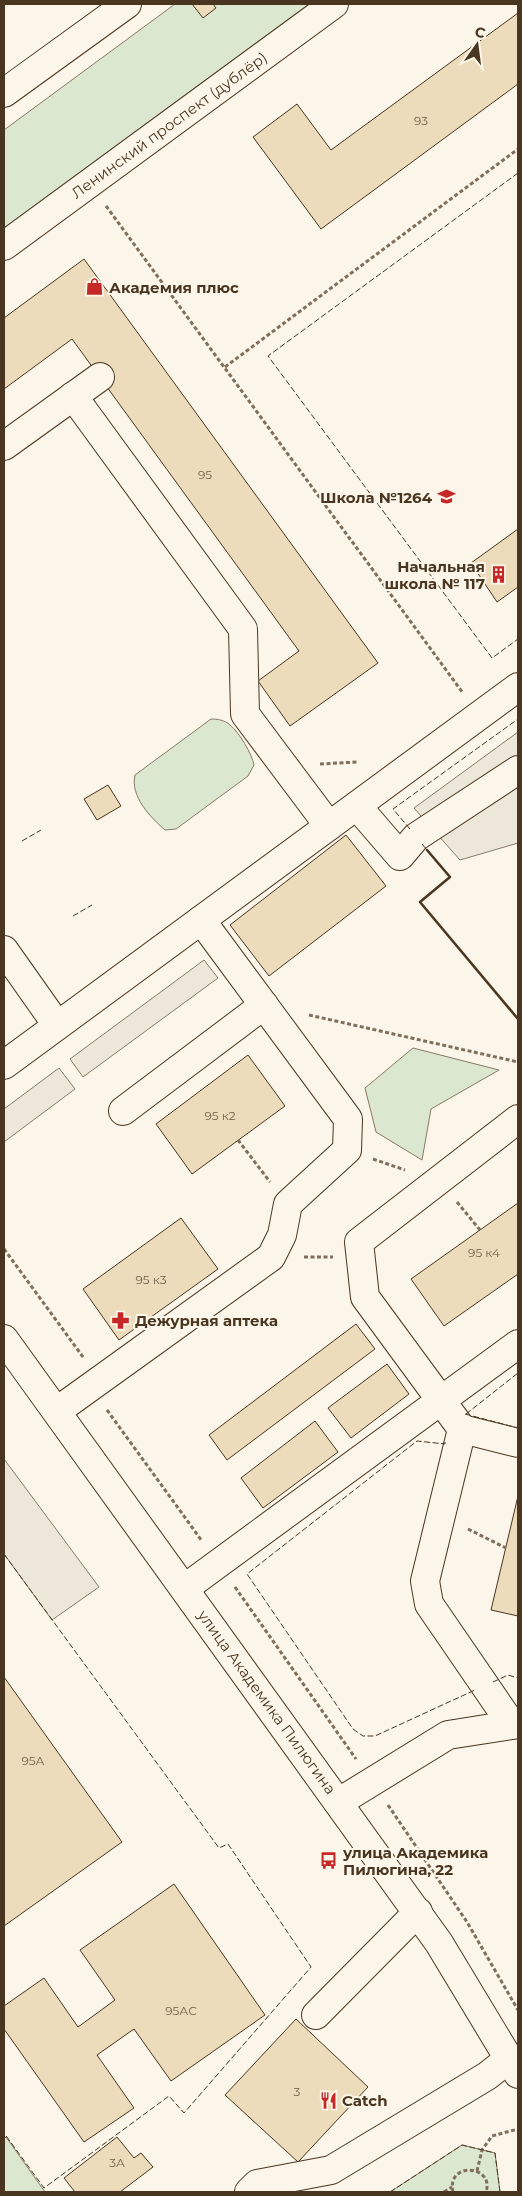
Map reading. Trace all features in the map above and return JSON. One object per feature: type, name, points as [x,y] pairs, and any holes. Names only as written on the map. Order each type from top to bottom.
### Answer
[{"type":"street","points":[[4,93],[126,4]]},
{"type":"street","name":"Ленинский проспект (дублёр)","points":[[4,246],[334,4]]},
{"type":"street","points":[[4,446],[100,376]]},
{"type":"street","points":[[73,396],[243,629],[245,714],[329,826]]},
{"type":"street","points":[[4,1065],[518,687]]},
{"type":"street","points":[[357,806],[400,856],[416,837],[518,770]]},
{"type":"street","points":[[57,1411],[271,1257],[282,1235],[288,1204],[347,1150],[348,1119],[201,920]]},
{"type":"street","points":[[4,950],[58,1025]]},
{"type":"street","points":[[123,1111],[264,1005]]},
{"type":"street","points":[[339,1802],[448,1735],[515,1724],[429,1604],[425,1581],[462,1429],[365,1297],[359,1242],[518,1119]]},
{"type":"street","name":"улица Академика Пилюгина","points":[[4,1339],[418,1912],[514,2066]]},
{"type":"street","points":[[184,1588],[518,1344]]},
{"type":"street","points":[[462,1429],[518,1443]]},
{"type":"street","points":[[316,2015],[418,1912]]},
{"type":"street","points":[[249,2192],[257,2184],[331,2170],[488,2076],[514,2066]]},
{"type":"path","points":[[225,366],[518,149]]},
{"type":"path","points":[[91,182],[479,715]]},
{"type":"path","points":[[264,1005],[518,1062]]},
{"type":"path","points":[[238,1140],[288,1204]]},
{"type":"path","points":[[347,1150],[438,1181],[480,1230]]},
{"type":"path","points":[[4,1249],[92,1368],[91,1388],[218,1563],[372,1782],[466,1922],[518,2010]]},
{"type":"path","points":[[271,1257],[361,1256]]},
{"type":"path","points":[[441,1516],[506,1548]]},
{"type":"path","points":[[477,2171],[482,2150],[492,2136],[518,2129]]},
{"type":"path","points":[[453,2192],[454,2179],[460,2172],[468,2170],[477,2171],[485,2178],[488,2188],[486,2192]]},
{"type":"path","points":[[444,2192],[452,2187]]},
{"type":"green space","points":[[175,4],[309,4],[4,228],[4,130]]},
{"type":"green space","points":[[211,719],[223,721],[234,728],[248,749],[254,765],[248,776],[176,829],[165,830],[142,806],[135,791],[135,775]]},
{"type":"green space","points":[[413,1048],[499,1070],[431,1109],[422,1160],[376,1132],[365,1088]]},
{"type":"green space","points":[[6,2137],[45,2192],[4,2192],[4,2139]]},
{"type":"green space","points":[[462,2145],[495,2153],[500,2192],[390,2192]]},
{"type":"shaded area","points":[[518,732],[518,843],[460,860],[414,808]]},
{"type":"shaded area","points":[[204,960],[218,978],[83,1077],[70,1059]]},
{"type":"shaded area","points":[[59,1068],[75,1089],[4,1142],[4,1109]]},
{"type":"shaded area","points":[[4,1459],[99,1587],[52,1620],[4,1554]]},
{"type":"building","points":[[192,4],[213,4],[216,8],[203,18]]},
{"type":"building","points":[[518,13],[518,84],[321,229],[253,137],[297,104],[331,150]]},
{"type":"building","points":[[84,259],[378,663],[290,726],[258,681],[299,651],[72,339],[4,389],[4,318]]},
{"type":"building","name":"Начальная школа № 117","points":[[518,529],[518,587],[497,602],[471,563]]},
{"type":"building","points":[[108,785],[121,806],[97,820],[84,799]]},
{"type":"building","points":[[346,835],[386,886],[269,976],[230,925]]},
{"type":"building","points":[[248,1055],[285,1106],[192,1174],[156,1124]]},
{"type":"building","points":[[518,1203],[518,1274],[444,1326],[411,1279]]},
{"type":"building","points":[[181,1218],[218,1269],[119,1340],[83,1289]]},
{"type":"building","points":[[356,1324],[375,1349],[227,1460],[209,1435]]},
{"type":"building","points":[[387,1364],[409,1394],[351,1438],[328,1408]]},
{"type":"building","points":[[315,1421],[338,1452],[263,1508],[241,1478]]},
{"type":"building","points":[[518,1496],[518,1616],[491,1610]]},
{"type":"building","points":[[4,1677],[122,1842],[4,1926]]},
{"type":"building","points":[[174,1884],[265,2015],[171,2081],[134,2029],[97,2055],[134,2108],[84,2142],[4,2029],[4,2006],[44,1978],[78,2027],[115,2000],[80,1950]]},
{"type":"building","points":[[296,2019],[368,2087],[298,2162],[225,2095]]},
{"type":"building","points":[[117,2137],[134,2158],[141,2153],[153,2167],[120,2192],[75,2192],[64,2178]]},
{"type":"fence","points":[[518,173],[268,356],[492,658],[518,639]]},
{"type":"fence","points":[[410,829],[393,809],[518,719]]},
{"type":"fence","points":[[22,841],[41,830]]},
{"type":"fence","points":[[422,844],[427,850]]},
{"type":"fence","points":[[73,916],[92,905]]},
{"type":"fence","points":[[466,1414],[518,1373]]},
{"type":"fence","points":[[465,1414],[518,1428]]},
{"type":"fence","points":[[445,1442],[445,1444],[417,1441],[247,1574],[353,1729],[363,1736],[375,1736],[475,1690]]},
{"type":"fence","points":[[4,1554],[219,1848],[228,1844],[311,1967],[184,2113],[169,2096],[44,2188],[4,2133]]},
{"type":"fence","points":[[493,1682],[508,1675],[518,1678]]},
{"type":"fence","points":[[390,2192],[462,2145],[495,2153],[500,2192]]},
{"type":"wall","points":[[427,850],[450,877],[420,902],[518,1019]]},
{"type":"place","name":"Академия плюс","points":[[95,287]]},
{"type":"place","name":"Школа №1264","points":[[446,497]]},
{"type":"place","name":"Начальная школа № 117","points":[[499,575]]},
{"type":"place","name":"Дежурная аптека","points":[[121,1320]]},
{"type":"place","name":"улица Академика Пилюгина, 22","points":[[329,1861]]},
{"type":"place","name":"Catch","points":[[328,2100]]}]
